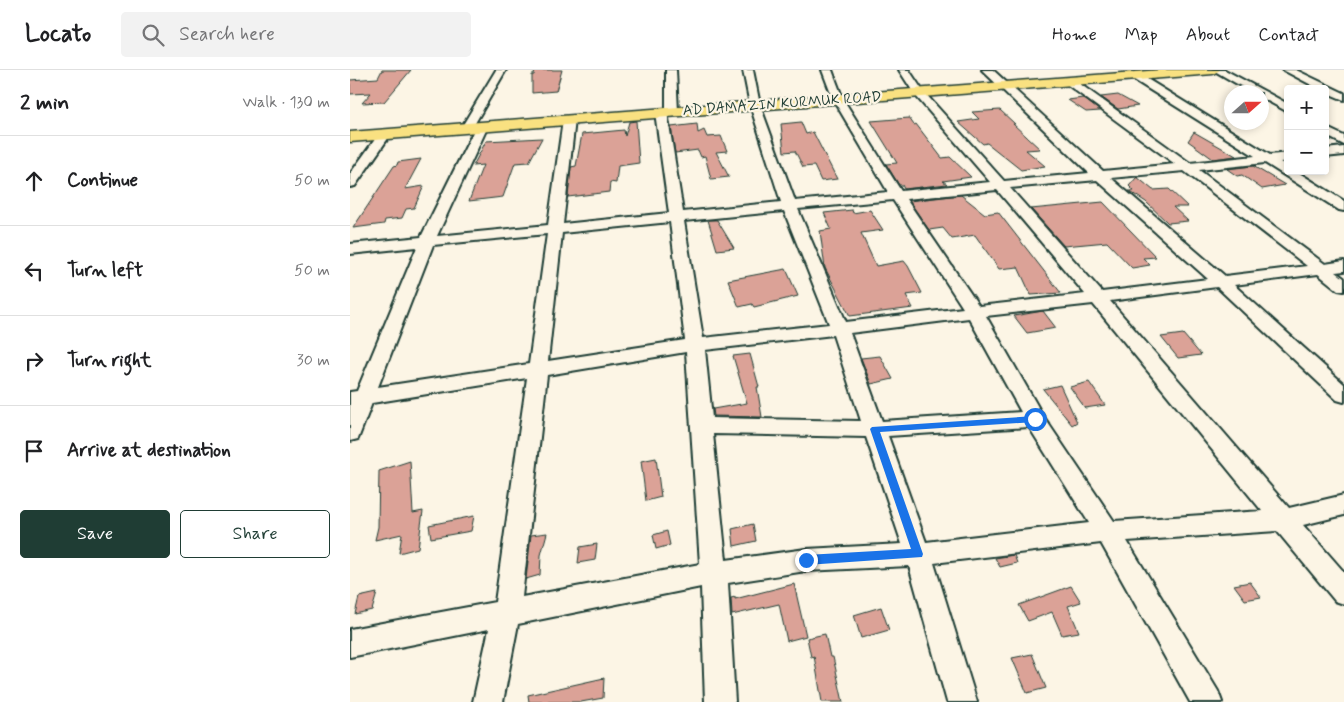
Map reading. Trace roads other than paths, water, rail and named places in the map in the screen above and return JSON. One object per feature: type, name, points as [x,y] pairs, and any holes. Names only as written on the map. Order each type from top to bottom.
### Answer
[{"type":"highway","name":"AD DAMAZIN KURMUK ROAD","points":[[350,137],[1004,86],[1072,77],[1213,70]]},
{"type":"street","points":[[350,433],[358,398],[501,70]]},
{"type":"street","points":[[671,70],[666,112],[677,215],[695,345],[714,573],[720,702]]},
{"type":"street","points":[[748,70],[754,105],[789,205],[839,327],[918,554],[962,702]]},
{"type":"street","points":[[827,70],[838,99],[896,194],[975,313],[1035,419],[1108,532],[1207,702]]},
{"type":"street","points":[[904,70],[919,93],[1000,184],[1344,592]]},
{"type":"street","points":[[987,70],[1098,174],[1220,281],[1344,395]]},
{"type":"street","points":[[1218,70],[1245,85]]},
{"type":"street","points":[[1288,70],[1344,97]]},
{"type":"street","points":[[1143,73],[1265,159],[1344,207]]},
{"type":"street","points":[[1072,77],[1344,286]]},
{"type":"street","points":[[1269,98],[1284,107]]},
{"type":"street","points":[[488,702],[506,612],[569,120]]},
{"type":"street","points":[[1329,132],[1344,141]]},
{"type":"street","points":[[350,183],[385,134]]},
{"type":"street","points":[[1329,153],[1344,151]]},
{"type":"street","points":[[350,249],[555,227],[1284,157]]},
{"type":"street","points":[[358,398],[695,345],[839,327],[975,313],[1344,266]]},
{"type":"street","points":[[702,426],[875,429],[1035,419]]},
{"type":"street","points":[[350,643],[714,573],[806,560],[918,554],[1108,532],[1282,520],[1344,505]]}]
